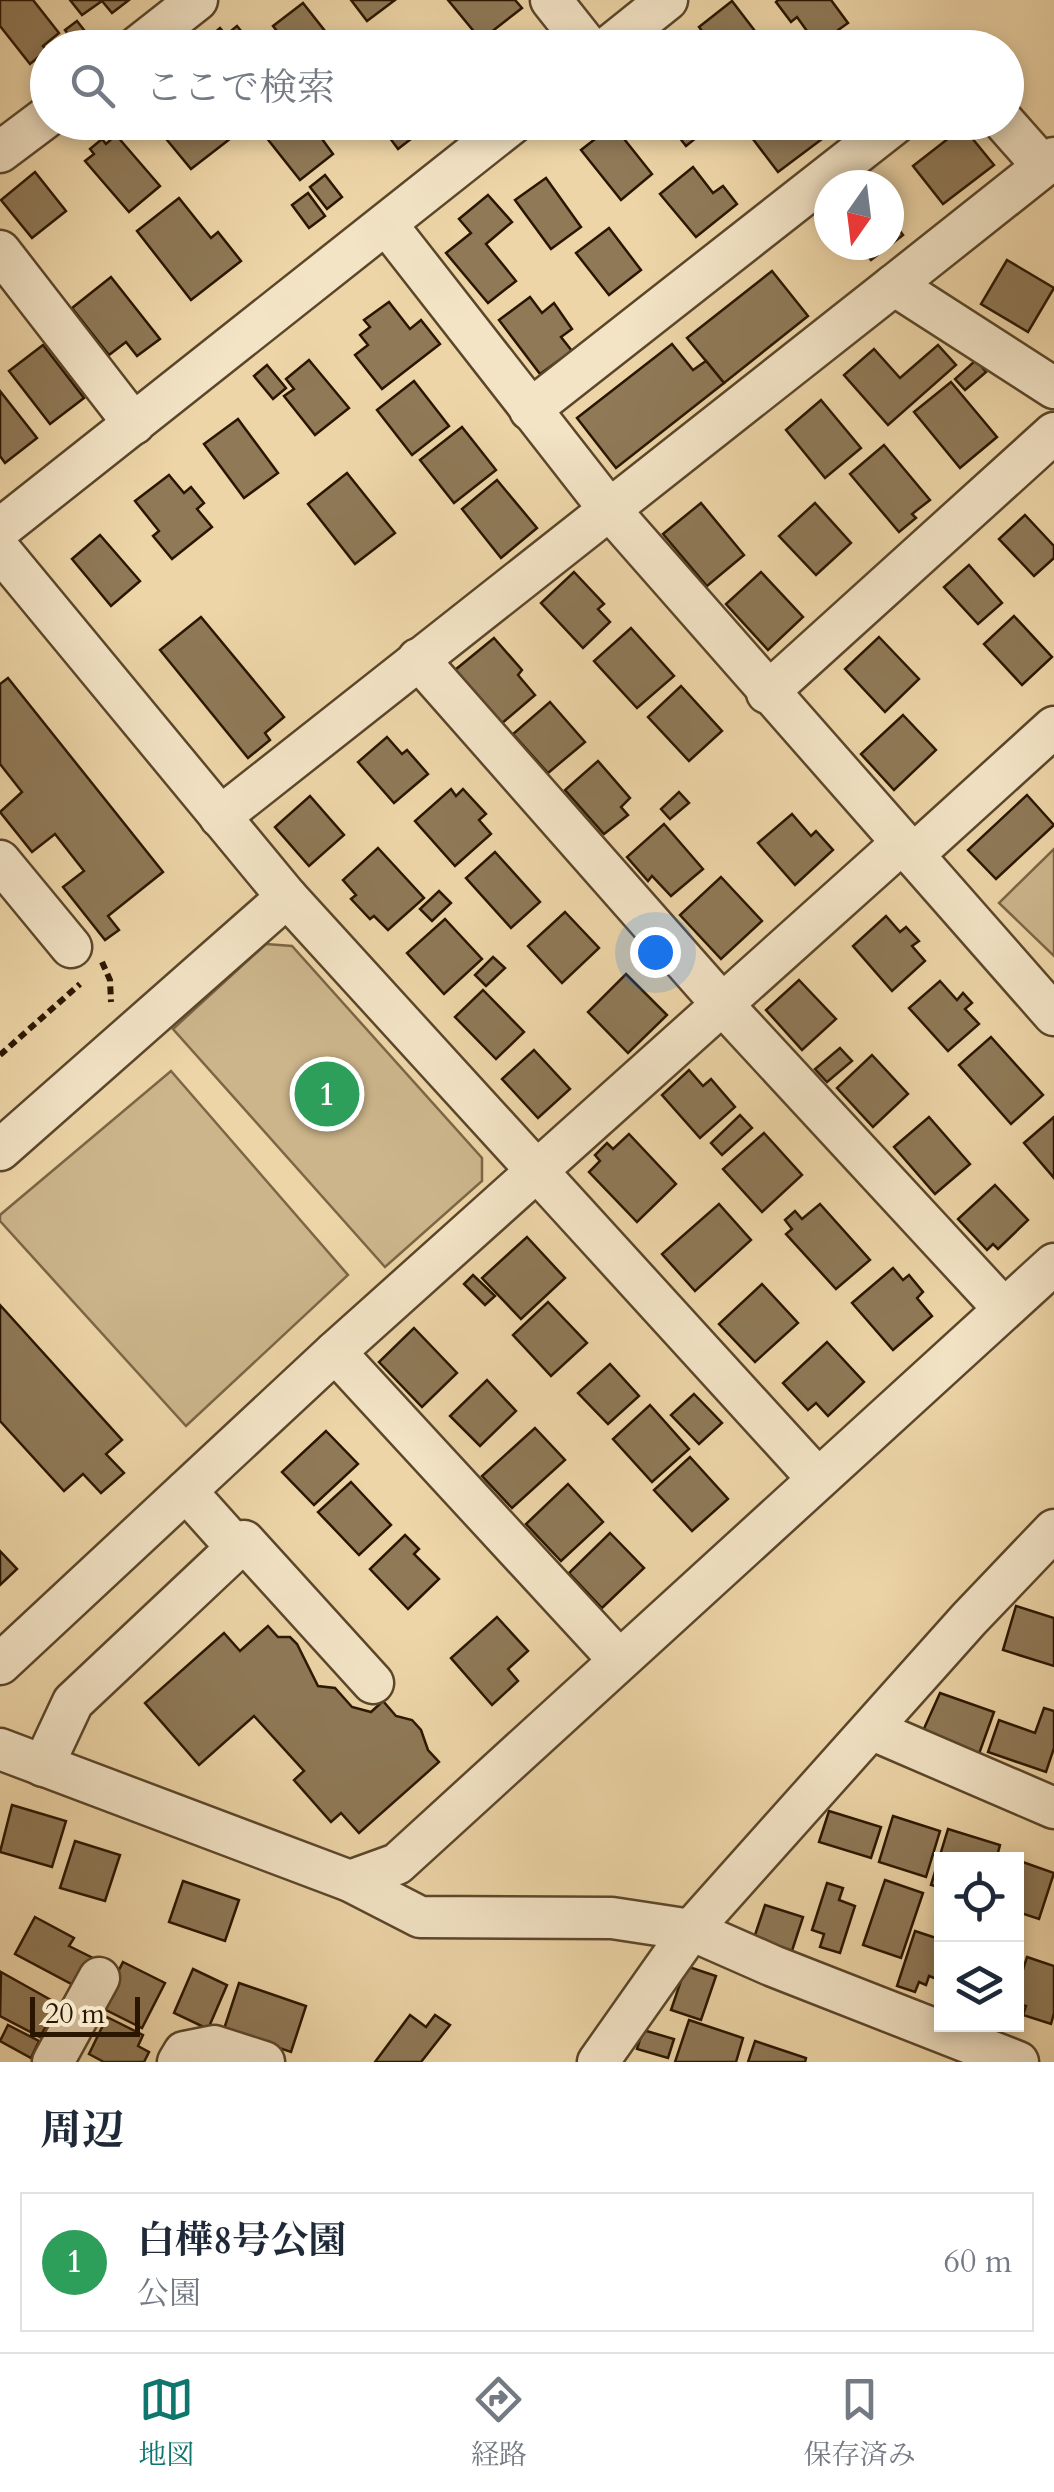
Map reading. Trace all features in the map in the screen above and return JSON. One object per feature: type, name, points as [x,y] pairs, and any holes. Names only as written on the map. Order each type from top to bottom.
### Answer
[{"type":"street","points":[[159,30],[197,0]]},
{"type":"street","points":[[551,0],[575,30]]},
{"type":"street","points":[[630,30],[667,0]]},
{"type":"street","points":[[0,152],[30,130]]},
{"type":"street","points":[[0,530],[492,140]]},
{"type":"street","points":[[530,410],[874,140]]},
{"type":"street","points":[[220,818],[1049,162],[1024,140]]},
{"type":"street","points":[[387,225],[609,509],[1054,1015]]},
{"type":"street","points":[[0,250],[134,424]]},
{"type":"street","points":[[894,285],[1054,388]]},
{"type":"street","points":[[768,693],[1054,434]]},
{"type":"street","points":[[0,550],[287,897],[818,1479]]},
{"type":"street","points":[[418,659],[722,1004],[1004,1309]]},
{"type":"street","points":[[0,1664],[335,1352],[722,1004],[1054,727]]},
{"type":"street","points":[[0,861],[87,955]]},
{"type":"street","points":[[0,1150],[287,897]]},
{"type":"street","points":[[350,1881],[397,1864],[1054,1264]]},
{"type":"street","points":[[335,1352],[620,1660]]},
{"type":"street","points":[[186,1491],[237,1548]]},
{"type":"street","points":[[598,2062],[691,1930],[969,1618],[1054,1530]]},
{"type":"street","points":[[43,1766],[73,1702],[244,1541],[373,1683]]},
{"type":"street","points":[[872,1730],[1054,1808]]},
{"type":"street","points":[[0,1749],[350,1881],[420,1917],[612,1918],[691,1930],[1018,2062]]},
{"type":"street","points":[[54,2062],[99,1978]]},
{"type":"street","points":[[178,2062],[184,2052],[214,2046],[264,2062]]},
{"type":"path","points":[[0,1055],[87,955]]},
{"type":"path","points":[[112,1008],[125,997]]},
{"type":"shaded area","points":[[1054,849],[1054,956],[999,903]]},
{"type":"shaded area","points":[[266,944],[292,946],[482,1158],[482,1181],[385,1267],[173,1029]]},
{"type":"shaded area","points":[[171,1071],[348,1275],[186,1426],[0,1221],[0,1215]]},
{"type":"building","points":[[0,0],[33,0],[57,30],[30,30],[30,64],[0,26]]},
{"type":"building","points":[[70,0],[129,0],[112,13],[102,1],[82,15]]},
{"type":"building","points":[[351,0],[395,0],[367,21]]},
{"type":"building","points":[[448,0],[515,0],[522,8],[494,30],[473,30]]},
{"type":"building","points":[[831,0],[848,23],[838,30],[806,30],[797,17],[791,22],[776,2]]},
{"type":"building","points":[[732,1],[754,30],[701,30],[699,27]]},
{"type":"building","points":[[303,3],[324,30],[276,30],[273,26]]},
{"type":"building","points":[[77,21],[84,30],[65,30]]},
{"type":"building","points":[[101,140],[106,144],[120,140],[160,186],[129,212],[85,161],[94,154],[90,149]]},
{"type":"building","points":[[167,140],[229,140],[191,169]]},
{"type":"building","points":[[268,140],[323,140],[333,154],[300,180]]},
{"type":"building","points":[[391,140],[410,140],[398,149]]},
{"type":"building","points":[[594,140],[625,140],[652,174],[621,200],[581,150]]},
{"type":"building","points":[[754,140],[821,140],[778,172]]},
{"type":"building","points":[[946,140],[974,140],[994,165],[943,204],[913,166]]},
{"type":"building","points":[[693,167],[713,193],[723,186],[737,204],[696,237],[660,194]]},
{"type":"building","points":[[35,172],[66,211],[32,238],[1,200]]},
{"type":"building","points":[[325,175],[342,197],[327,209],[310,187]]},
{"type":"building","points":[[546,178],[581,227],[551,249],[515,200]]},
{"type":"building","points":[[308,193],[325,216],[309,228],[292,205]]},
{"type":"building","points":[[488,195],[512,222],[486,244],[516,281],[488,303],[446,253],[471,233],[459,219]]},
{"type":"building","points":[[179,198],[211,238],[218,232],[241,261],[191,300],[137,231]]},
{"type":"building","points":[[609,228],[641,270],[609,295],[576,253]]},
{"type":"building","points":[[1007,260],[1054,288],[1028,332],[981,304]]},
{"type":"building","points":[[772,271],[808,316],[724,383],[687,338]]},
{"type":"building","points":[[111,277],[160,339],[137,356],[126,342],[109,355],[72,308]]},
{"type":"building","points":[[530,297],[542,313],[554,303],[572,329],[561,337],[572,351],[540,374],[499,320]]},
{"type":"building","points":[[389,302],[410,329],[421,320],[440,344],[382,389],[355,355],[368,345],[360,335],[370,327],[364,320]]},
{"type":"building","points":[[672,344],[693,370],[706,361],[724,383],[616,468],[577,418]]},
{"type":"building","points":[[43,345],[84,398],[50,424],[9,371]]},
{"type":"building","points":[[938,345],[956,365],[888,425],[844,375],[874,349],[900,378]]},
{"type":"building","points":[[309,360],[349,408],[315,435],[284,396],[294,389],[286,379]]},
{"type":"building","points":[[976,360],[986,372],[965,390],[955,379]]},
{"type":"building","points":[[267,365],[286,388],[273,399],[254,376]]},
{"type":"building","points":[[414,381],[449,426],[412,455],[377,410]]},
{"type":"building","points":[[951,382],[997,437],[960,468],[914,412]]},
{"type":"building","points":[[0,391],[37,438],[5,463],[0,456]]},
{"type":"building","points":[[821,400],[861,448],[825,478],[786,430]]},
{"type":"building","points":[[238,419],[278,473],[244,498],[204,444]]},
{"type":"building","points":[[462,427],[496,470],[454,503],[420,460]]},
{"type":"building","points":[[884,445],[930,500],[912,514],[916,518],[899,532],[850,474]]},
{"type":"building","points":[[347,473],[395,533],[355,564],[308,504]]},
{"type":"building","points":[[169,475],[184,493],[191,487],[204,503],[197,509],[212,527],[172,559],[153,536],[159,531],[135,501]]},
{"type":"building","points":[[497,480],[537,528],[501,558],[462,509]]},
{"type":"building","points":[[701,503],[744,555],[707,586],[663,534]]},
{"type":"building","points":[[815,503],[851,543],[816,575],[779,536]]},
{"type":"building","points":[[1025,515],[1054,546],[1054,558],[1034,576],[999,539]]},
{"type":"building","points":[[100,535],[140,581],[111,606],[72,559]]},
{"type":"building","points":[[969,565],[1002,603],[978,624],[944,587]]},
{"type":"building","points":[[574,572],[604,604],[598,609],[610,622],[583,648],[541,603]]},
{"type":"building","points":[[761,572],[803,617],[768,650],[726,604]]},
{"type":"building","points":[[1014,616],[1052,657],[1022,685],[984,644]]},
{"type":"building","points":[[201,617],[284,717],[265,733],[270,740],[248,758],[160,650]]},
{"type":"building","points":[[631,628],[674,676],[637,708],[594,661]]},
{"type":"building","points":[[879,637],[919,679],[885,712],[845,669]]},
{"type":"building","points":[[494,638],[522,670],[518,675],[535,695],[501,724],[455,670]]},
{"type":"building","points":[[8,678],[163,872],[108,916],[119,930],[105,940],[63,887],[84,871],[55,834],[32,852],[0,812],[22,792],[0,764],[0,684]]},
{"type":"building","points":[[681,686],[722,731],[689,761],[648,717]]},
{"type":"building","points":[[550,702],[585,742],[548,773],[513,734]]},
{"type":"building","points":[[903,715],[936,750],[894,790],[861,754]]},
{"type":"building","points":[[387,737],[402,754],[407,750],[428,774],[394,803],[358,762]]},
{"type":"building","points":[[598,761],[630,798],[621,807],[628,815],[604,834],[565,790]]},
{"type":"building","points":[[451,789],[456,796],[463,789],[486,814],[479,820],[491,834],[455,866],[415,821]]},
{"type":"building","points":[[679,792],[689,803],[670,819],[661,809]]},
{"type":"building","points":[[1027,795],[1054,825],[996,879],[968,850]]},
{"type":"building","points":[[310,796],[344,835],[309,866],[275,827]]},
{"type":"building","points":[[792,814],[811,836],[816,831],[833,850],[795,885],[758,843]]},
{"type":"building","points":[[664,824],[703,869],[671,896],[652,876],[648,881],[627,857]]},
{"type":"building","points":[[378,848],[424,898],[388,930],[374,916],[370,919],[351,899],[356,895],[343,880]]},
{"type":"building","points":[[495,852],[540,902],[511,928],[466,878]]},
{"type":"building","points":[[721,877],[762,921],[721,959],[680,915]]},
{"type":"building","points":[[439,891],[451,903],[432,921],[420,909]]},
{"type":"building","points":[[565,912],[599,948],[562,983],[528,946]]},
{"type":"building","points":[[886,916],[900,932],[906,927],[919,941],[912,946],[925,961],[892,991],[853,946]]},
{"type":"building","points":[[445,919],[482,959],[444,994],[407,953]]},
{"type":"building","points":[[493,957],[505,968],[486,986],[475,975]]},
{"type":"building","points":[[626,974],[667,1015],[628,1053],[588,1012]]},
{"type":"building","points":[[799,980],[836,1019],[802,1050],[766,1010]]},
{"type":"building","points":[[940,981],[957,1000],[963,993],[972,1003],[965,1009],[979,1024],[948,1051],[909,1008]]},
{"type":"building","points":[[483,990],[524,1032],[496,1059],[455,1017]]},
{"type":"building","points":[[991,1037],[1043,1095],[1011,1124],[959,1065]]},
{"type":"building","points":[[840,1048],[852,1061],[827,1082],[815,1069]]},
{"type":"building","points":[[534,1050],[570,1089],[538,1118],[502,1079]]},
{"type":"building","points":[[872,1055],[908,1094],[873,1127],[837,1088]]},
{"type":"building","points":[[689,1070],[703,1086],[711,1079],[735,1107],[700,1138],[662,1095]]},
{"type":"building","points":[[740,1115],[752,1128],[722,1155],[711,1143]]},
{"type":"building","points":[[929,1117],[970,1164],[935,1194],[894,1147]]},
{"type":"building","points":[[1054,1117],[1054,1178],[1024,1143]]},
{"type":"building","points":[[764,1133],[802,1175],[762,1212],[723,1169]]},
{"type":"building","points":[[629,1134],[676,1184],[637,1222],[589,1172],[600,1161],[595,1155],[607,1143],[613,1149]]},
{"type":"building","points":[[995,1185],[1028,1220],[998,1249],[993,1244],[987,1250],[958,1219]]},
{"type":"building","points":[[719,1204],[751,1240],[695,1291],[662,1254]]},
{"type":"building","points":[[820,1204],[870,1260],[836,1289],[786,1234],[792,1229],[785,1220],[795,1211],[802,1219]]},
{"type":"building","points":[[527,1237],[565,1278],[521,1319],[482,1278]]},
{"type":"building","points":[[893,1268],[903,1280],[909,1275],[923,1292],[917,1298],[932,1316],[893,1350],[852,1303]]},
{"type":"building","points":[[473,1275],[495,1296],[485,1305],[464,1284]]},
{"type":"building","points":[[762,1284],[798,1323],[755,1362],[719,1324]]},
{"type":"building","points":[[548,1302],[587,1343],[551,1376],[513,1335]]},
{"type":"building","points":[[0,1305],[122,1440],[106,1454],[124,1473],[101,1493],[83,1474],[64,1491],[0,1421]]},
{"type":"building","points":[[414,1328],[457,1373],[422,1407],[379,1362]]},
{"type":"building","points":[[827,1342],[864,1382],[828,1416],[816,1403],[808,1410],[783,1383]]},
{"type":"building","points":[[610,1364],[639,1396],[608,1424],[578,1393]]},
{"type":"building","points":[[487,1380],[516,1411],[480,1446],[450,1416]]},
{"type":"building","points":[[694,1394],[722,1423],[699,1444],[671,1415]]},
{"type":"building","points":[[650,1405],[689,1449],[652,1482],[613,1439]]},
{"type":"building","points":[[535,1428],[565,1460],[512,1508],[482,1476]]},
{"type":"building","points":[[326,1431],[358,1464],[314,1505],[282,1472]]},
{"type":"building","points":[[690,1457],[728,1499],[692,1531],[654,1490]]},
{"type":"building","points":[[351,1482],[391,1525],[359,1555],[318,1512]]},
{"type":"building","points":[[568,1484],[603,1522],[561,1561],[526,1524]]},
{"type":"building","points":[[610,1533],[644,1568],[602,1608],[569,1573]]},
{"type":"building","points":[[405,1535],[419,1549],[414,1554],[439,1579],[408,1609],[370,1569]]},
{"type":"building","points":[[0,1551],[17,1569],[0,1585]]},
{"type":"building","points":[[1016,1606],[1054,1618],[1054,1666],[1003,1650]]},
{"type":"building","points":[[497,1617],[528,1651],[508,1669],[518,1681],[492,1705],[451,1658]]},
{"type":"building","points":[[268,1626],[278,1637],[290,1637],[297,1644],[318,1686],[335,1688],[352,1707],[371,1712],[383,1701],[396,1716],[412,1720],[439,1762],[359,1833],[341,1813],[331,1822],[294,1780],[304,1771],[254,1716],[199,1765],[145,1703],[224,1633],[240,1651]]},
{"type":"building","points":[[940,1693],[994,1712],[979,1754],[922,1733]]},
{"type":"building","points":[[1044,1708],[1054,1711],[1054,1748],[1046,1772],[988,1752],[999,1720],[1035,1733]]},
{"type":"building","points":[[12,1805],[66,1821],[52,1867],[0,1852]]},
{"type":"building","points":[[829,1811],[881,1827],[871,1858],[819,1842]]},
{"type":"building","points":[[893,1816],[940,1831],[926,1877],[879,1862]]},
{"type":"building","points":[[948,1829],[1000,1845],[998,1852],[941,1852]]},
{"type":"building","points":[[75,1841],[120,1855],[105,1901],[60,1888]]},
{"type":"building","points":[[1024,1862],[1054,1873],[1039,1919],[1024,1914]]},
{"type":"building","points":[[885,1880],[923,1893],[901,1958],[863,1945]]},
{"type":"building","points":[[183,1881],[239,1900],[225,1941],[169,1922]]},
{"type":"building","points":[[827,1883],[843,1888],[839,1900],[855,1906],[840,1953],[820,1947],[824,1934],[812,1930]]},
{"type":"building","points":[[765,1905],[803,1917],[790,1957],[752,1944]]},
{"type":"building","points":[[35,1917],[74,1938],[69,1946],[95,1959],[79,1988],[15,1954]]},
{"type":"building","points":[[915,1931],[934,1937],[934,1978],[929,1976],[926,1985],[919,1982],[915,1992],[897,1986]]},
{"type":"building","points":[[1027,1957],[1054,1966],[1051,2024],[1024,2015]]},
{"type":"building","points":[[123,1962],[165,1983],[142,2028],[100,2007]]},
{"type":"building","points":[[686,1966],[716,1976],[701,2020],[671,2010]]},
{"type":"building","points":[[193,1969],[227,1985],[208,2029],[174,2013]]},
{"type":"building","points":[[1,1972],[58,2004],[40,2037],[0,2016]]},
{"type":"building","points":[[239,1983],[306,2006],[291,2052],[224,2029]]},
{"type":"building","points":[[410,2015],[426,2027],[435,2015],[450,2025],[421,2062],[375,2062]]},
{"type":"building","points":[[107,2017],[143,2035],[138,2046],[149,2052],[144,2062],[104,2062],[89,2054]]},
{"type":"building","points":[[689,2020],[743,2038],[736,2062],[675,2062]]},
{"type":"building","points":[[8,2025],[39,2041],[31,2058],[0,2041]]},
{"type":"building","points":[[643,2030],[674,2039],[668,2058],[637,2049]]},
{"type":"building","points":[[755,2041],[806,2058],[805,2062],[748,2062]]},
{"type":"place","name":"白樺8号公園","points":[[327,1094]]}]
